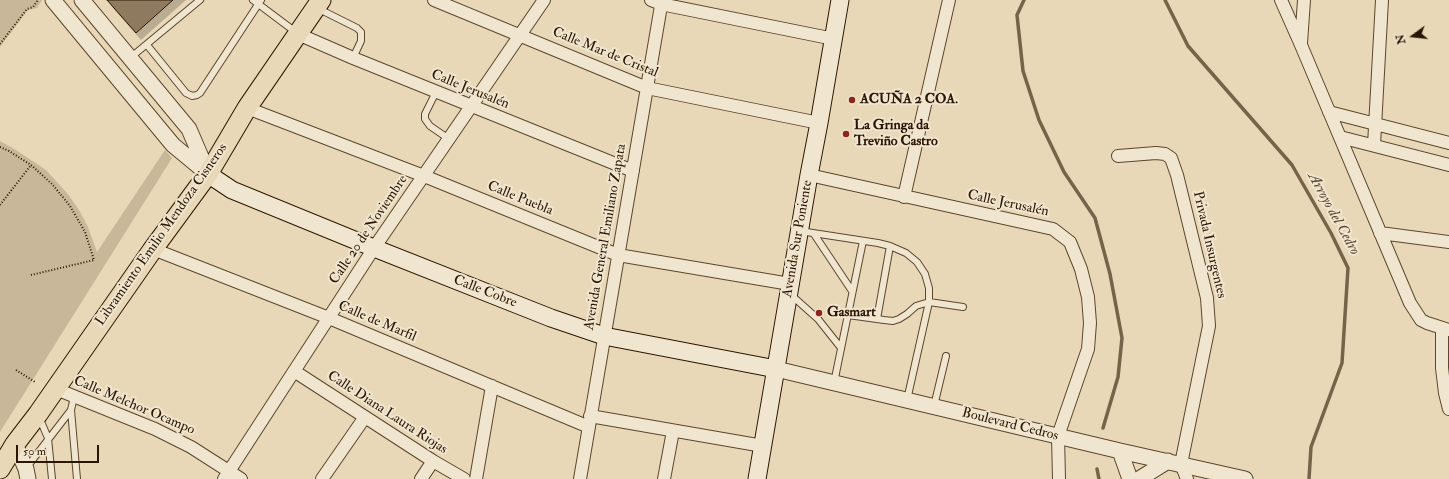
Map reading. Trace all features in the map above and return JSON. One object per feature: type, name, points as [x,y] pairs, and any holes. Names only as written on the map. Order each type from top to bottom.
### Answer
[{"type":"main road","name":"Avenida Sur Poniente","points":[[757,479],[790,289],[807,233],[809,175],[840,0]]},
{"type":"main road","name":"Libramiento Emilio Mendoza Cisneros","points":[[0,469],[15,444],[38,414],[153,249],[208,174],[248,108],[319,4]]},
{"type":"main road","name":"Calle Cobre","points":[[208,174],[232,190],[544,315],[604,336],[776,369]]},
{"type":"street","points":[[54,0],[174,145],[208,174]]},
{"type":"street","points":[[82,0],[189,129],[208,174]]},
{"type":"street","name":"Calle Mar de Cristal","points":[[434,0],[647,88],[819,123]]},
{"type":"street","name":"Calle 20 de Noviembre","points":[[226,475],[374,248],[544,0]]},
{"type":"street","points":[[904,197],[949,0]]},
{"type":"street","points":[[1281,0],[1410,303],[1421,320],[1446,329],[1442,368],[1445,393],[1449,409]]},
{"type":"street","points":[[1301,45],[1304,0]]},
{"type":"street","points":[[1374,145],[1382,0]]},
{"type":"street","points":[[658,2],[834,39]]},
{"type":"street","name":"Avenida General Emiliano Zapata","points":[[580,479],[647,88],[658,2]]},
{"type":"street","name":"Calle Jerusalén","points":[[298,34],[436,92],[633,171]]},
{"type":"street","points":[[114,73],[130,58]]},
{"type":"street","name":"Calle Puebla","points":[[248,108],[424,176],[618,255],[790,289]]},
{"type":"street","points":[[1329,112],[1449,143]]},
{"type":"street","points":[[1340,137],[1449,165]]},
{"type":"street","name":"Privada Insurgentes","points":[[1118,156],[1156,153],[1165,154],[1171,158],[1177,175],[1207,298],[1209,326],[1174,463]]},
{"type":"street","name":"Calle Jerusalén","points":[[809,175],[1053,229],[1070,242],[1081,269],[1088,297],[1090,323],[1088,349],[1058,436]]},
{"type":"street","points":[[1380,233],[1449,242]]},
{"type":"street","name":"Calle de Marfil","points":[[153,249],[329,318],[492,386],[589,422],[673,430],[763,446]]},
{"type":"street","name":"Boulevard Cedros","points":[[776,369],[1120,451],[1245,479]]},
{"type":"street","name":"Calle Diana Laura Riojas","points":[[294,371],[434,462],[464,479]]},
{"type":"street","points":[[476,479],[492,386]]},
{"type":"street","name":"Calle Melchor Ocampo","points":[[56,388],[74,397],[155,429],[185,444],[226,475],[241,479]]},
{"type":"street","points":[[322,479],[365,417]]},
{"type":"street","points":[[664,479],[673,430]]},
{"type":"street","points":[[1058,436],[1060,479]]},
{"type":"street","points":[[15,444],[27,474]]},
{"type":"street","points":[[1120,451],[1130,479]]},
{"type":"street","points":[[421,479],[434,462]]},
{"type":"street","points":[[1139,479],[1174,463],[1187,479]]},
{"type":"street","points":[[1059,464],[1066,479]]},
{"type":"lane","points":[[130,58],[200,0]]},
{"type":"lane","points":[[147,44],[186,93],[192,96],[200,93],[258,1],[298,34]]},
{"type":"lane","points":[[319,4],[358,28],[361,32],[361,41],[353,58]]},
{"type":"lane","points":[[436,92],[424,119],[430,126],[449,139]]},
{"type":"lane","points":[[807,233],[890,246],[906,253],[917,262],[925,274],[929,302],[907,400]]},
{"type":"lane","points":[[807,233],[852,291]]},
{"type":"lane","points":[[834,383],[863,241]]},
{"type":"lane","points":[[877,319],[890,246]]},
{"type":"lane","points":[[790,289],[818,318],[841,348]]},
{"type":"lane","points":[[848,315],[893,321],[899,319],[916,306],[929,302],[963,307]]},
{"type":"lane","points":[[934,406],[946,356]]},
{"type":"lane","points":[[74,397],[71,410],[77,479]]},
{"type":"lane","points":[[27,474],[48,438],[71,410]]},
{"type":"lane","points":[[38,414],[48,438],[52,479]]},
{"type":"path","points":[[0,44],[26,9],[33,7],[38,0]]},
{"type":"path","points":[[0,147],[32,165],[52,184],[70,206],[85,232],[94,260],[32,275]]},
{"type":"path","points":[[0,205],[32,165]]},
{"type":"path","points":[[16,370],[35,382]]},
{"type":"shaded area","points":[[0,0],[42,0],[37,8],[28,10],[0,47]]},
{"type":"shaded area","points":[[0,141],[46,170],[67,193],[79,210],[88,227],[97,252],[165,150],[172,158],[0,432]]},
{"type":"building","points":[[107,0],[173,0],[136,33]]},
{"type":"waterway","points":[[1024,0],[1017,15],[1023,71],[1039,120],[1064,172],[1095,218],[1110,274],[1122,338],[1118,377],[1103,428]]},
{"type":"waterway","name":"Arroyo del Cedro","points":[[1165,0],[1188,46],[1292,165],[1331,233],[1348,268],[1342,363],[1311,447],[1309,479]]},
{"type":"waterway","points":[[1097,469],[1099,479]]},
{"type":"place","name":"ACUÑA 2 COA.","points":[[852,100]]},
{"type":"place","name":"La Gringa da Treviño Castro","points":[[846,134]]},
{"type":"place","name":"Gasmart","points":[[819,313]]}]
